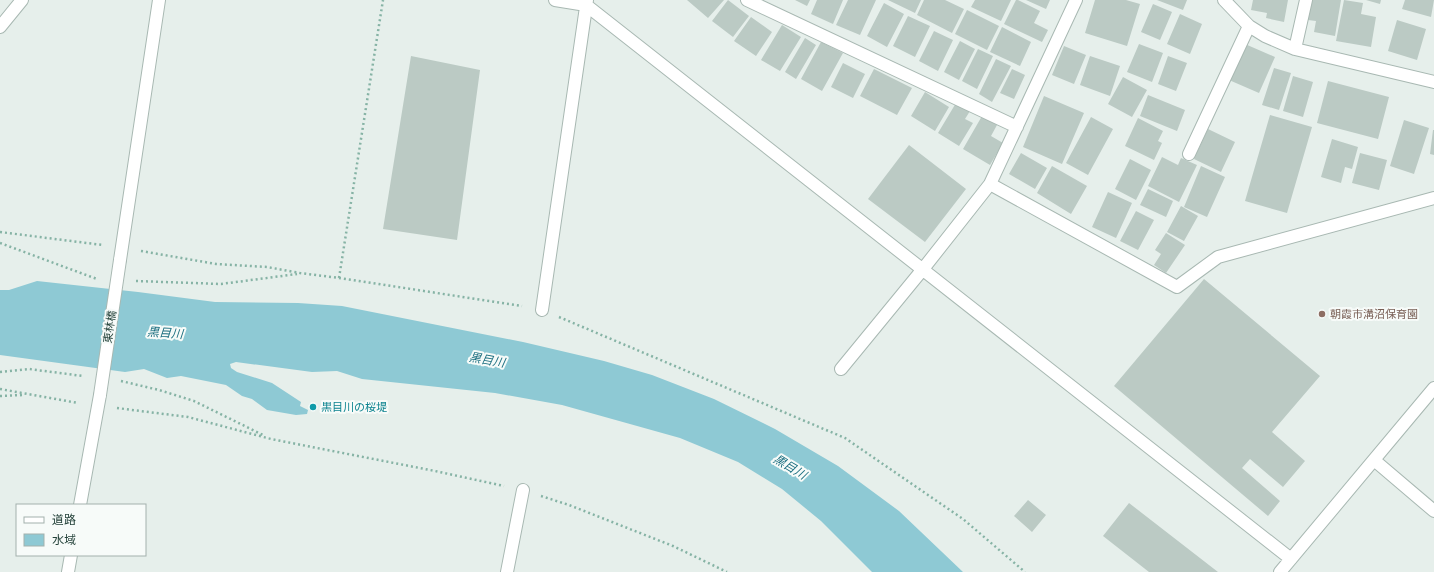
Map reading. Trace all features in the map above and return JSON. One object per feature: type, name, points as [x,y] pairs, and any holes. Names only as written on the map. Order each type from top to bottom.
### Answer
[{"type":"street","points":[[0,27],[22,0]]},
{"type":"street","name":"東林橋","points":[[80,504],[120,260],[159,0]]},
{"type":"street","points":[[555,0],[586,3],[1291,559]]},
{"type":"street","points":[[747,0],[1017,126]]},
{"type":"street","points":[[841,369],[990,184],[1076,0]]},
{"type":"street","points":[[1224,0],[1248,26],[1295,49],[1434,82]]},
{"type":"street","points":[[1295,49],[1306,0]]},
{"type":"street","points":[[542,310],[586,3]]},
{"type":"street","points":[[1189,154],[1248,26]]},
{"type":"street","points":[[990,184],[1177,287],[1218,257],[1434,198]]},
{"type":"street","points":[[1280,572],[1434,388]]},
{"type":"street","points":[[1374,460],[1434,511]]},
{"type":"street","points":[[507,572],[523,490]]},
{"type":"street","points":[[68,572],[71,556]]},
{"type":"path","points":[[339,278],[383,0]]},
{"type":"path","points":[[0,232],[122,247],[216,264],[267,267],[542,310],[845,438],[963,519],[1025,572]]},
{"type":"path","points":[[0,243],[99,279]]},
{"type":"path","points":[[131,281],[221,284],[300,273]]},
{"type":"path","points":[[0,372],[29,369],[85,377]]},
{"type":"path","points":[[118,381],[159,390],[194,400],[271,439]]},
{"type":"path","points":[[0,389],[29,395]]},
{"type":"path","points":[[0,396],[29,395],[98,400],[188,417],[271,439],[523,490],[569,504],[673,546],[722,571],[727,572]]},
{"type":"water","name":"黒目川","points":[[37,281],[215,302],[298,303],[342,306],[523,342],[604,361],[652,375],[714,399],[775,429],[838,466],[899,511],[963,572],[872,572],[821,521],[782,489],[738,462],[680,438],[562,405],[495,393],[362,379],[337,371],[312,372],[236,362],[230,364],[231,368],[237,372],[272,383],[301,402],[300,406],[308,410],[307,414],[296,415],[267,410],[252,399],[242,396],[226,385],[181,376],[167,378],[144,369],[125,372],[0,355],[0,290],[9,290]]},
{"type":"building","points":[[687,0],[724,0],[708,18]]},
{"type":"building","points":[[728,0],[749,16],[733,37],[712,21]]},
{"type":"building","points":[[795,0],[810,0],[807,6]]},
{"type":"building","points":[[817,0],[843,0],[833,24],[811,14]]},
{"type":"building","points":[[848,0],[876,0],[860,35],[836,25]]},
{"type":"building","points":[[888,0],[921,0],[915,13]]},
{"type":"building","points":[[924,0],[945,0],[964,9],[952,33],[917,15]]},
{"type":"building","points":[[975,0],[1011,0],[1001,21],[971,7]]},
{"type":"building","points":[[1016,0],[1040,11],[1034,23],[1048,30],[1042,42],[1004,24]]},
{"type":"building","points":[[1026,0],[1050,0],[1046,9]]},
{"type":"building","points":[[1095,0],[1126,0],[1140,4],[1127,46],[1085,33]]},
{"type":"building","points":[[1157,0],[1187,0],[1183,10]]},
{"type":"building","points":[[1253,0],[1288,0],[1284,22],[1266,18],[1267,13],[1251,10]]},
{"type":"building","points":[[1311,0],[1341,0],[1335,36],[1314,32],[1316,21],[1308,20]]},
{"type":"building","points":[[1344,0],[1363,3],[1361,14],[1376,17],[1371,47],[1336,41]]},
{"type":"building","points":[[1366,0],[1381,0],[1380,4]]},
{"type":"building","points":[[1405,0],[1434,0],[1431,17],[1402,9]]},
{"type":"building","points":[[884,3],[904,14],[887,47],[867,36]]},
{"type":"building","points":[[1153,4],[1172,12],[1160,40],[1141,32]]},
{"type":"building","points":[[967,10],[999,26],[987,50],[955,34]]},
{"type":"building","points":[[1180,14],[1202,24],[1190,54],[1167,44]]},
{"type":"building","points":[[908,16],[930,26],[915,57],[893,46]]},
{"type":"building","points":[[751,17],[772,32],[756,56],[734,41]]},
{"type":"building","points":[[1397,20],[1426,29],[1417,60],[1388,51]]},
{"type":"building","points":[[782,25],[801,37],[780,71],[761,60]]},
{"type":"building","points":[[1002,27],[1031,42],[1020,66],[990,52]]},
{"type":"building","points":[[934,31],[953,40],[938,71],[919,61]]},
{"type":"building","points":[[805,38],[816,45],[796,79],[785,72]]},
{"type":"building","points":[[960,41],[975,49],[959,80],[944,72]]},
{"type":"building","points":[[821,42],[843,53],[822,91],[801,79]]},
{"type":"building","points":[[1139,44],[1163,53],[1152,82],[1127,72]]},
{"type":"building","points":[[1245,44],[1275,57],[1259,93],[1229,80]]},
{"type":"building","points":[[1064,46],[1086,55],[1074,84],[1052,75]]},
{"type":"building","points":[[978,49],[993,56],[977,89],[962,81]]},
{"type":"building","points":[[411,56],[480,70],[457,240],[383,229]]},
{"type":"building","points":[[1090,56],[1120,66],[1110,96],[1080,85]]},
{"type":"building","points":[[1168,56],[1187,63],[1176,91],[1158,84]]},
{"type":"building","points":[[996,59],[1011,66],[992,102],[979,94]]},
{"type":"building","points":[[843,63],[865,74],[853,98],[831,87]]},
{"type":"building","points":[[1274,68],[1291,73],[1279,110],[1262,105]]},
{"type":"building","points":[[874,69],[912,88],[897,115],[860,96]]},
{"type":"building","points":[[1012,69],[1025,75],[1014,99],[1000,93]]},
{"type":"building","points":[[1293,76],[1313,82],[1303,117],[1283,111]]},
{"type":"building","points":[[1123,77],[1147,90],[1132,117],[1108,104]]},
{"type":"building","points":[[1328,81],[1389,97],[1378,139],[1317,123]]},
{"type":"building","points":[[925,92],[949,107],[935,131],[911,116]]},
{"type":"building","points":[[1148,95],[1185,110],[1177,131],[1140,116]]},
{"type":"building","points":[[1044,96],[1084,113],[1062,164],[1023,147]]},
{"type":"building","points":[[956,103],[970,111],[965,119],[973,123],[959,146],[938,133]]},
{"type":"building","points":[[1270,115],[1312,127],[1287,213],[1245,201]]},
{"type":"building","points":[[982,116],[997,125],[991,136],[1003,143],[990,165],[963,149]]},
{"type":"building","points":[[1091,117],[1113,129],[1088,175],[1066,163]]},
{"type":"building","points":[[1138,118],[1163,131],[1158,141],[1162,143],[1154,160],[1125,146]]},
{"type":"building","points":[[1404,120],[1429,128],[1414,174],[1390,166]]},
{"type":"building","points":[[1208,129],[1235,142],[1221,172],[1194,159]]},
{"type":"building","points":[[1434,130],[1434,155],[1430,154]]},
{"type":"building","points":[[1332,139],[1358,147],[1352,169],[1345,167],[1341,183],[1321,177]]},
{"type":"building","points":[[909,145],[966,189],[925,242],[868,199]]},
{"type":"building","points":[[1021,153],[1047,168],[1035,189],[1009,174]]},
{"type":"building","points":[[1360,153],[1387,160],[1379,190],[1352,183]]},
{"type":"building","points":[[1162,157],[1178,165],[1181,158],[1197,165],[1179,202],[1148,186]]},
{"type":"building","points":[[1130,159],[1151,170],[1136,200],[1115,189]]},
{"type":"building","points":[[1052,166],[1087,186],[1071,214],[1037,193]]},
{"type":"building","points":[[1201,166],[1225,177],[1207,217],[1184,207]]},
{"type":"building","points":[[1148,189],[1173,201],[1166,217],[1140,205]]},
{"type":"building","points":[[1108,192],[1132,203],[1116,238],[1092,227]]},
{"type":"building","points":[[1181,206],[1198,216],[1184,241],[1167,232]]},
{"type":"building","points":[[1136,211],[1154,220],[1138,250],[1120,241]]},
{"type":"building","points":[[1166,233],[1185,245],[1166,273],[1154,265],[1161,254],[1155,250]]},
{"type":"building","points":[[1204,279],[1320,376],[1272,432],[1305,461],[1283,487],[1250,459],[1242,468],[1280,501],[1268,516],[1114,386]]},
{"type":"building","points":[[1028,500],[1046,515],[1032,532],[1014,516]]},
{"type":"building","points":[[1129,503],[1218,572],[1149,572],[1103,536]]},
{"type":"place","name":"朝霞市溝沼保育園","points":[[1322,314]]},
{"type":"place","name":"黒目川の桜堤","points":[[313,407]]}]
